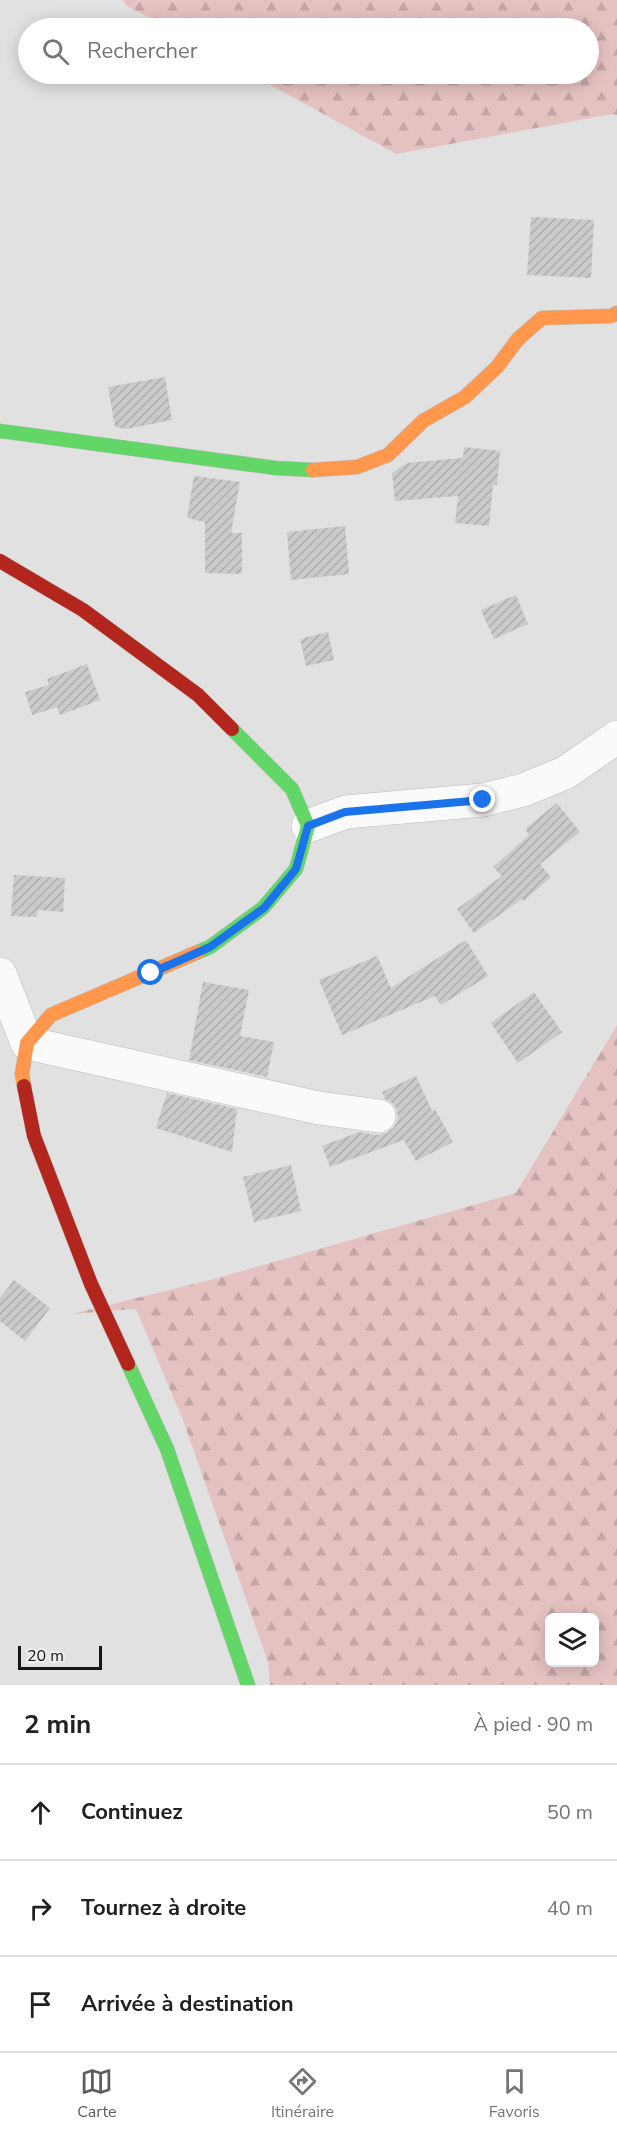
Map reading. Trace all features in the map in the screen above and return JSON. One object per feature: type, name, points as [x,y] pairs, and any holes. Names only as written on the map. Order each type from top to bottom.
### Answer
[{"type":"street","points":[[0,431],[276,468],[317,470],[357,467],[388,454],[423,421],[465,397],[497,367],[518,339],[542,318],[603,317],[617,314]]},
{"type":"street","points":[[0,561],[83,610],[198,695],[292,789],[308,826],[296,869],[264,908],[210,947],[51,1015],[27,1043]]},
{"type":"street","points":[[308,826],[345,812],[483,800],[523,789],[565,773],[617,737]]},
{"type":"street","points":[[0,974],[27,1043],[22,1074],[34,1136],[91,1284],[167,1449],[248,1685]]},
{"type":"street","points":[[27,1043],[319,1108],[378,1116]]},
{"type":"green space","points":[[123,0],[617,0],[617,115],[612,114],[396,154],[269,84],[599,84],[599,18],[150,18],[127,6]]},
{"type":"green space","points":[[617,1025],[617,1685],[270,1685],[268,1662],[183,1420],[136,1309],[72,1314],[214,1279],[516,1193]]},
{"type":"building","points":[[531,217],[594,220],[591,278],[527,275]]},
{"type":"building","points":[[165,377],[172,420],[126,429],[115,427],[108,387]]},
{"type":"building","points":[[464,447],[500,451],[497,485],[493,485],[489,526],[455,523],[458,496],[395,501],[392,473],[407,463],[463,458]]},
{"type":"building","points":[[194,476],[240,482],[231,533],[242,533],[242,574],[205,573],[205,522],[187,518]]},
{"type":"building","points":[[345,526],[349,574],[291,580],[287,532]]},
{"type":"building","points":[[516,595],[528,624],[494,639],[481,610]]},
{"type":"building","points":[[328,632],[334,660],[306,666],[300,639]]},
{"type":"building","points":[[87,664],[100,700],[60,715],[57,707],[32,715],[25,692],[49,685],[47,679]]},
{"type":"building","points":[[557,803],[580,832],[540,864],[551,877],[524,901],[522,899],[474,933],[457,909],[502,876],[493,867],[529,835],[525,829]]},
{"type":"building","points":[[14,875],[65,878],[63,912],[38,910],[37,917],[11,916]]},
{"type":"building","points":[[466,940],[488,976],[441,1005],[435,996],[342,1035],[319,980],[377,956],[391,988]]},
{"type":"building","points":[[203,982],[249,990],[240,1036],[274,1042],[267,1077],[189,1060]]},
{"type":"building","points":[[534,992],[562,1032],[518,1063],[491,1023]]},
{"type":"building","points":[[416,1076],[432,1111],[435,1109],[453,1142],[416,1161],[404,1140],[330,1167],[322,1146],[359,1132],[377,1135],[387,1133],[394,1127],[398,1118],[396,1108],[385,1099],[382,1092]]},
{"type":"building","points":[[167,1093],[237,1109],[232,1152],[156,1128]]},
{"type":"building","points":[[291,1165],[301,1211],[254,1222],[243,1177]]},
{"type":"building","points":[[14,1280],[50,1308],[25,1341],[0,1321],[0,1298]]},
{"type":"traffic: fast","points":[[0,431],[276,468],[313,470]]},
{"type":"traffic: fast","points":[[198,952],[210,947],[263,908],[296,869],[308,826],[292,789],[232,729]]},
{"type":"traffic: fast","points":[[128,1364],[167,1449],[248,1685]]},
{"type":"traffic: slow","points":[[313,470],[357,467],[388,455],[423,421],[465,397],[497,367],[518,339],[542,318],[611,316],[617,313]]},
{"type":"traffic: slow","points":[[24,1086],[22,1074],[27,1043],[51,1015],[198,952]]},
{"type":"traffic: jam","points":[[0,561],[83,610],[198,695],[232,729]]},
{"type":"traffic: jam","points":[[24,1086],[34,1136],[91,1284],[128,1364]]},
{"type":"route","points":[[151,973],[210,947],[264,908],[296,869],[308,826],[345,812],[483,800]]}]
